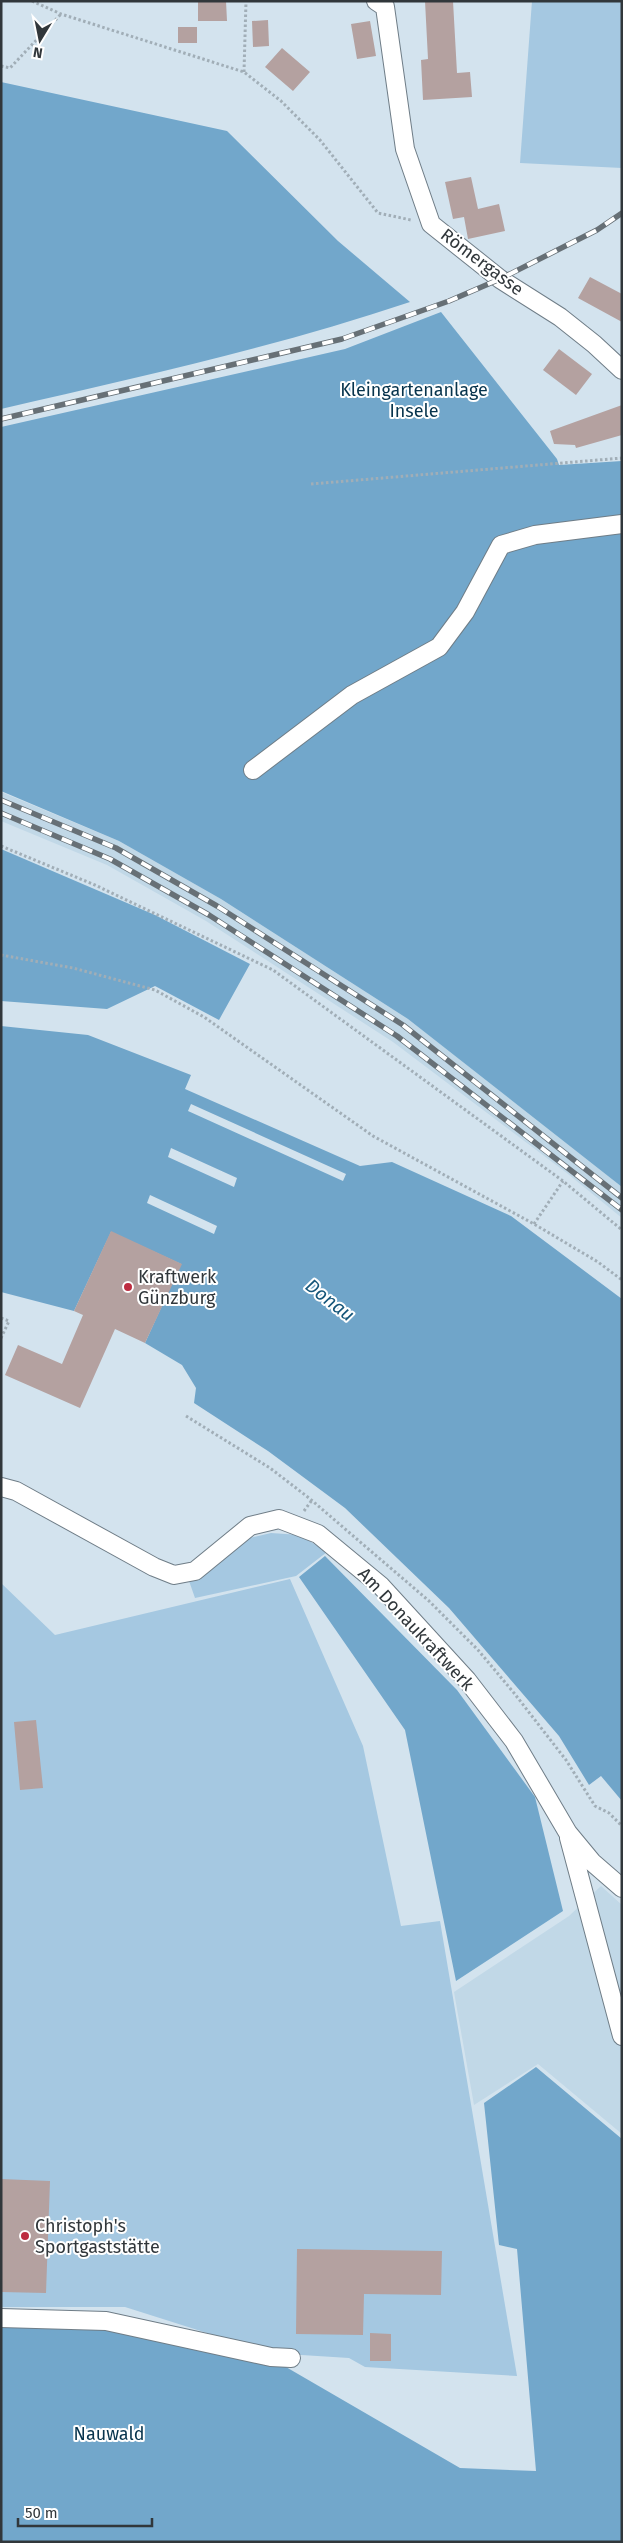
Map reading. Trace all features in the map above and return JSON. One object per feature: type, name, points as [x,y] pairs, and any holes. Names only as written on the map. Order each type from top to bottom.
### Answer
[{"type":"street","name":"Römergasse","points":[[376,1],[385,7],[405,149],[432,224],[500,279],[560,317],[594,344],[622,370]]},
{"type":"street","points":[[253,770],[352,695],[439,647],[465,612],[501,545],[535,535],[622,524]]},
{"type":"street","name":"Am Donaukraftwerk","points":[[1,1487],[16,1491],[154,1567],[174,1575],[195,1571],[250,1526],[280,1520],[318,1534],[381,1586],[467,1680],[514,1741],[568,1833],[592,1862],[622,1888]]},
{"type":"street","name":"Am Donaukraftwerk","points":[[568,1833],[622,2036]]},
{"type":"street","points":[[1,2318],[106,2321],[271,2357],[291,2358]]},
{"type":"path","points":[[32,1],[61,14],[244,72],[281,101],[320,140],[378,213],[432,224]]},
{"type":"path","points":[[244,72],[246,1]]},
{"type":"path","points":[[1,66],[10,68],[61,14]]},
{"type":"path","points":[[311,484],[412,474],[622,458]]},
{"type":"path","points":[[1,846],[95,884],[273,970],[563,1181],[622,1230]]},
{"type":"path","points":[[1,955],[73,968],[155,990],[204,1017],[373,1136],[534,1224],[598,1262],[622,1280]]},
{"type":"path","points":[[534,1224],[563,1181]]},
{"type":"path","points":[[1,1318],[9,1322],[1,1338]]},
{"type":"path","points":[[186,1416],[270,1468],[395,1570],[478,1650],[566,1760],[595,1806],[609,1814],[622,1826]]},
{"type":"shaded area","points":[[532,1],[622,1],[622,168],[520,163]]},
{"type":"shaded area","points":[[1,792],[119,841],[221,899],[408,1019],[622,1187],[622,1218],[568,1174],[393,1042],[206,921],[107,865],[1,821]]},
{"type":"shaded area","points":[[271,1533],[300,1535],[327,1552],[296,1576],[195,1598],[188,1578],[237,1541]]},
{"type":"shaded area","points":[[290,1579],[363,1746],[401,1926],[440,1921],[517,2376],[365,2367],[349,2358],[270,2353],[125,2307],[1,2307],[1,1583],[55,1635]]},
{"type":"shaded area","points":[[601,1886],[622,1905],[622,2134],[538,2064],[474,2105],[454,1992],[569,1916]]},
{"type":"green space","points":[[1,82],[227,131],[338,241],[410,302],[258,347],[1,409]]},
{"type":"green space","name":"Kleingartenanlage Insele","points":[[441,312],[557,459],[559,465],[622,461],[622,1187],[408,1019],[221,899],[119,841],[1,791],[1,427],[345,349]]},
{"type":"green space","points":[[1,849],[155,915],[250,964],[219,1020],[155,986],[107,1009],[1,1001]]},
{"type":"green space","points":[[325,1556],[457,1690],[535,1797],[563,1911],[456,1981],[405,1730],[299,1577]]},
{"type":"green space","name":"Nauwald","points":[[536,2067],[622,2139],[622,2542],[1,2542],[1,2321],[107,2324],[267,2356],[460,2468],[536,2471],[517,2249],[499,2245],[484,2103]]},
{"type":"water","name":"Donau","points":[[1,1026],[88,1035],[191,1075],[185,1089],[360,1166],[392,1162],[511,1216],[622,1299],[622,1801],[601,1776],[589,1785],[559,1736],[449,1608],[345,1508],[268,1451],[194,1403],[196,1388],[182,1365],[145,1343],[181,1264],[111,1232],[74,1311],[1,1292]],"holes":[[[191,1104],[346,1174],[343,1181],[188,1111]],[[171,1148],[237,1178],[234,1187],[168,1157]],[[150,1195],[217,1226],[214,1234],[147,1203]]]},
{"type":"building","points":[[198,1],[226,1],[227,21],[198,21]]},
{"type":"building","points":[[425,1],[453,1],[457,73],[470,72],[472,97],[423,100],[421,60],[428,59]]},
{"type":"building","points":[[268,20],[269,46],[253,47],[252,21]]},
{"type":"building","points":[[370,21],[376,56],[357,59],[351,24]]},
{"type":"building","points":[[178,27],[197,27],[197,43],[178,43]]},
{"type":"building","points":[[282,48],[310,72],[293,91],[265,67]]},
{"type":"building","points":[[471,177],[478,209],[499,204],[505,231],[468,239],[464,217],[453,219],[445,182]]},
{"type":"building","points":[[590,277],[622,294],[622,322],[578,298]]},
{"type":"building","points":[[559,349],[592,374],[576,395],[543,370]]},
{"type":"building","points":[[622,405],[622,435],[576,448],[575,445],[554,444],[550,431]]},
{"type":"building","name":"Kraftwerk Günzburg","points":[[111,1231],[182,1264],[145,1343],[115,1329],[80,1408],[5,1375],[18,1345],[62,1364],[83,1315],[74,1311]]},
{"type":"building","points":[[36,1720],[43,1788],[20,1790],[14,1722]]},
{"type":"building","name":"Christoph's Sportgaststätte","points":[[1,2179],[50,2181],[46,2293],[1,2292]]},
{"type":"building","points":[[297,2249],[442,2251],[441,2295],[364,2294],[363,2335],[296,2334]]},
{"type":"building","points":[[370,2333],[391,2334],[391,2361],[370,2361]]},
{"type":"railway","points":[[1,419],[342,339],[449,301],[500,279],[597,230],[622,213]]},
{"type":"railway","points":[[1,800],[116,848],[217,906],[403,1025],[622,1198]]},
{"type":"railway","points":[[1,813],[110,859],[209,915],[397,1036],[622,1210]]},
{"type":"place","name":"Kraftwerk Günzburg","points":[[128,1287]]},
{"type":"place","name":"Christoph's Sportgaststätte","points":[[25,2236]]}]
